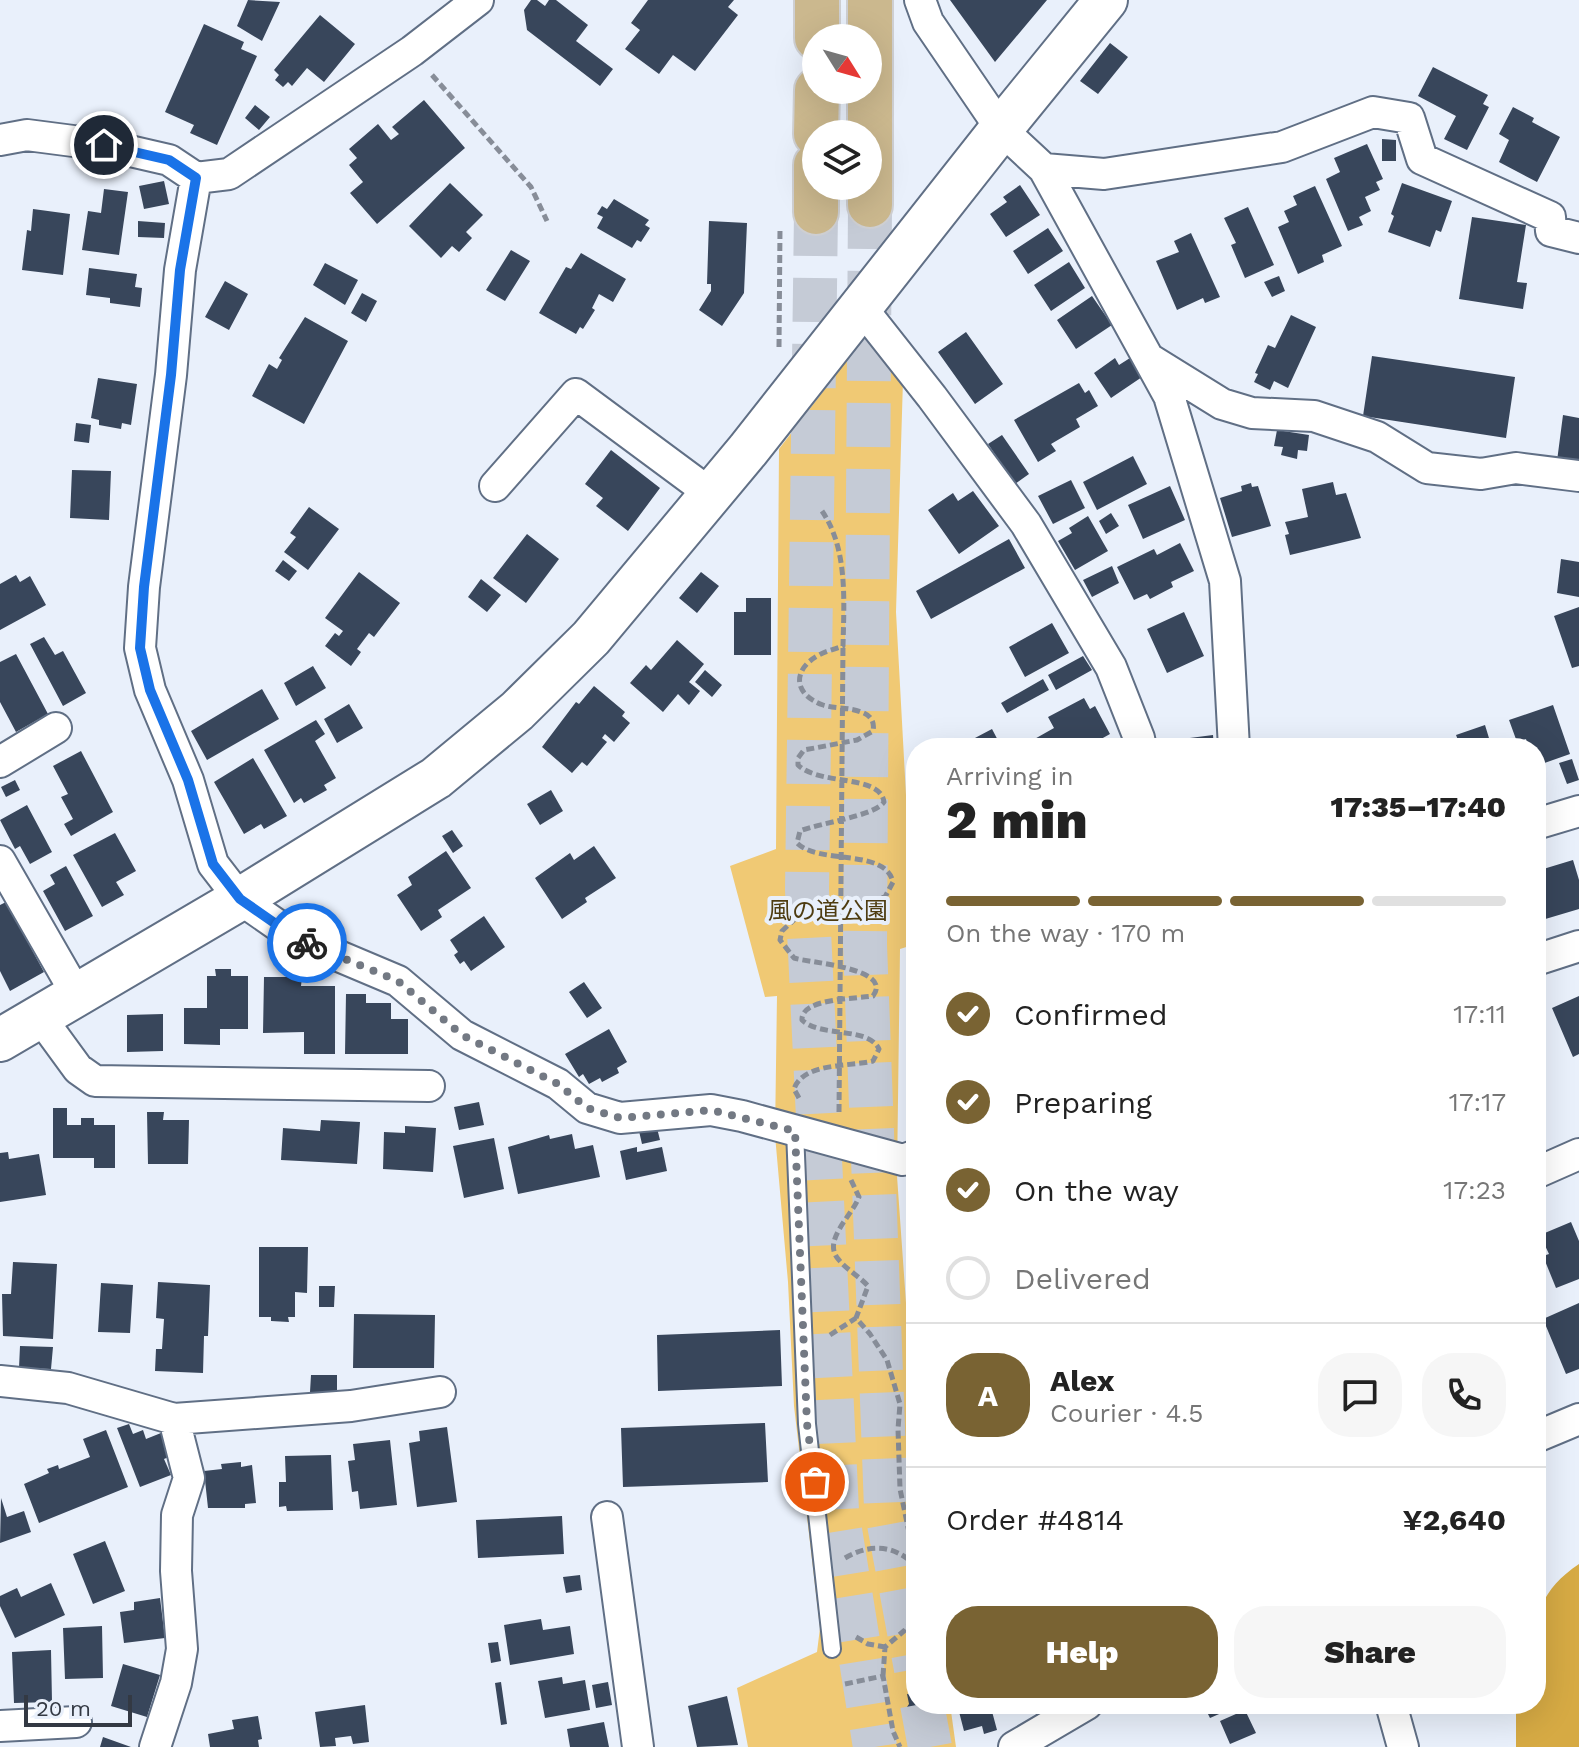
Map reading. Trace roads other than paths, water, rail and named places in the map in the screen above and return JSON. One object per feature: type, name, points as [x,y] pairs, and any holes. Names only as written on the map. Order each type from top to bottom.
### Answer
[{"type":"main road","points":[[817,0],[817,24]]},
{"type":"main road","points":[[870,0],[870,205]]},
{"type":"main road","points":[[816,200],[816,212]]},
{"type":"street","points":[[0,140],[27,135],[104,145],[169,160],[196,178],[229,174],[412,51],[478,0]]},
{"type":"street","points":[[920,0],[928,22],[1001,129],[1044,169],[1169,396],[1225,581],[1233,738]]},
{"type":"street","points":[[0,1040],[240,899],[436,778],[517,711],[591,638],[711,494],[1106,0]]},
{"type":"street","points":[[1044,169],[1104,174],[1282,147],[1373,112],[1409,118],[1422,159],[1550,217],[1551,231],[1579,238]]},
{"type":"street","points":[[196,178],[180,270],[171,375],[144,587],[140,648],[150,690],[188,780],[213,864],[240,899],[296,938],[398,981],[462,1035],[558,1084],[587,1108],[620,1118],[711,1110],[906,1159]]},
{"type":"street","points":[[861,307],[1026,524],[1111,667],[1139,738]]},
{"type":"street","points":[[1150,359],[1222,404],[1252,413],[1314,416],[1377,437],[1427,468],[1481,474],[1516,468],[1579,476]]},
{"type":"street","points":[[495,486],[576,394],[711,494]]},
{"type":"street","points":[[0,762],[56,728]]},
{"type":"street","points":[[1546,821],[1579,811]]},
{"type":"street","points":[[0,861],[77,995]]},
{"type":"street","points":[[1546,957],[1579,946]]},
{"type":"street","points":[[40,1017],[78,1069],[95,1081],[429,1086]]},
{"type":"street","points":[[1546,1169],[1579,1154]]},
{"type":"street","points":[[0,1381],[68,1388],[174,1419],[351,1406],[440,1392]]},
{"type":"street","points":[[155,1747],[176,1683],[182,1649],[176,1571],[177,1515],[189,1478],[174,1419]]},
{"type":"street","points":[[1546,1433],[1579,1419]]},
{"type":"street","points":[[607,1517],[638,1747]]},
{"type":"street","points":[[1014,1747],[1070,1714]]},
{"type":"street","points":[[1394,1714],[1403,1747]]},
{"type":"street","points":[[0,1726],[76,1722]]},
{"type":"lane","points":[[795,1131],[807,1424],[832,1649]]},
{"type":"tunnel","points":[[870,205],[865,944],[886,1508],[906,1615]]},
{"type":"tunnel","points":[[816,212],[807,890],[837,1511],[875,1747]]},
{"type":"tunnel","points":[[924,1714],[930,1747]]},
{"type":"park label","name":"風の道公園","points":[[828,911]]}]
